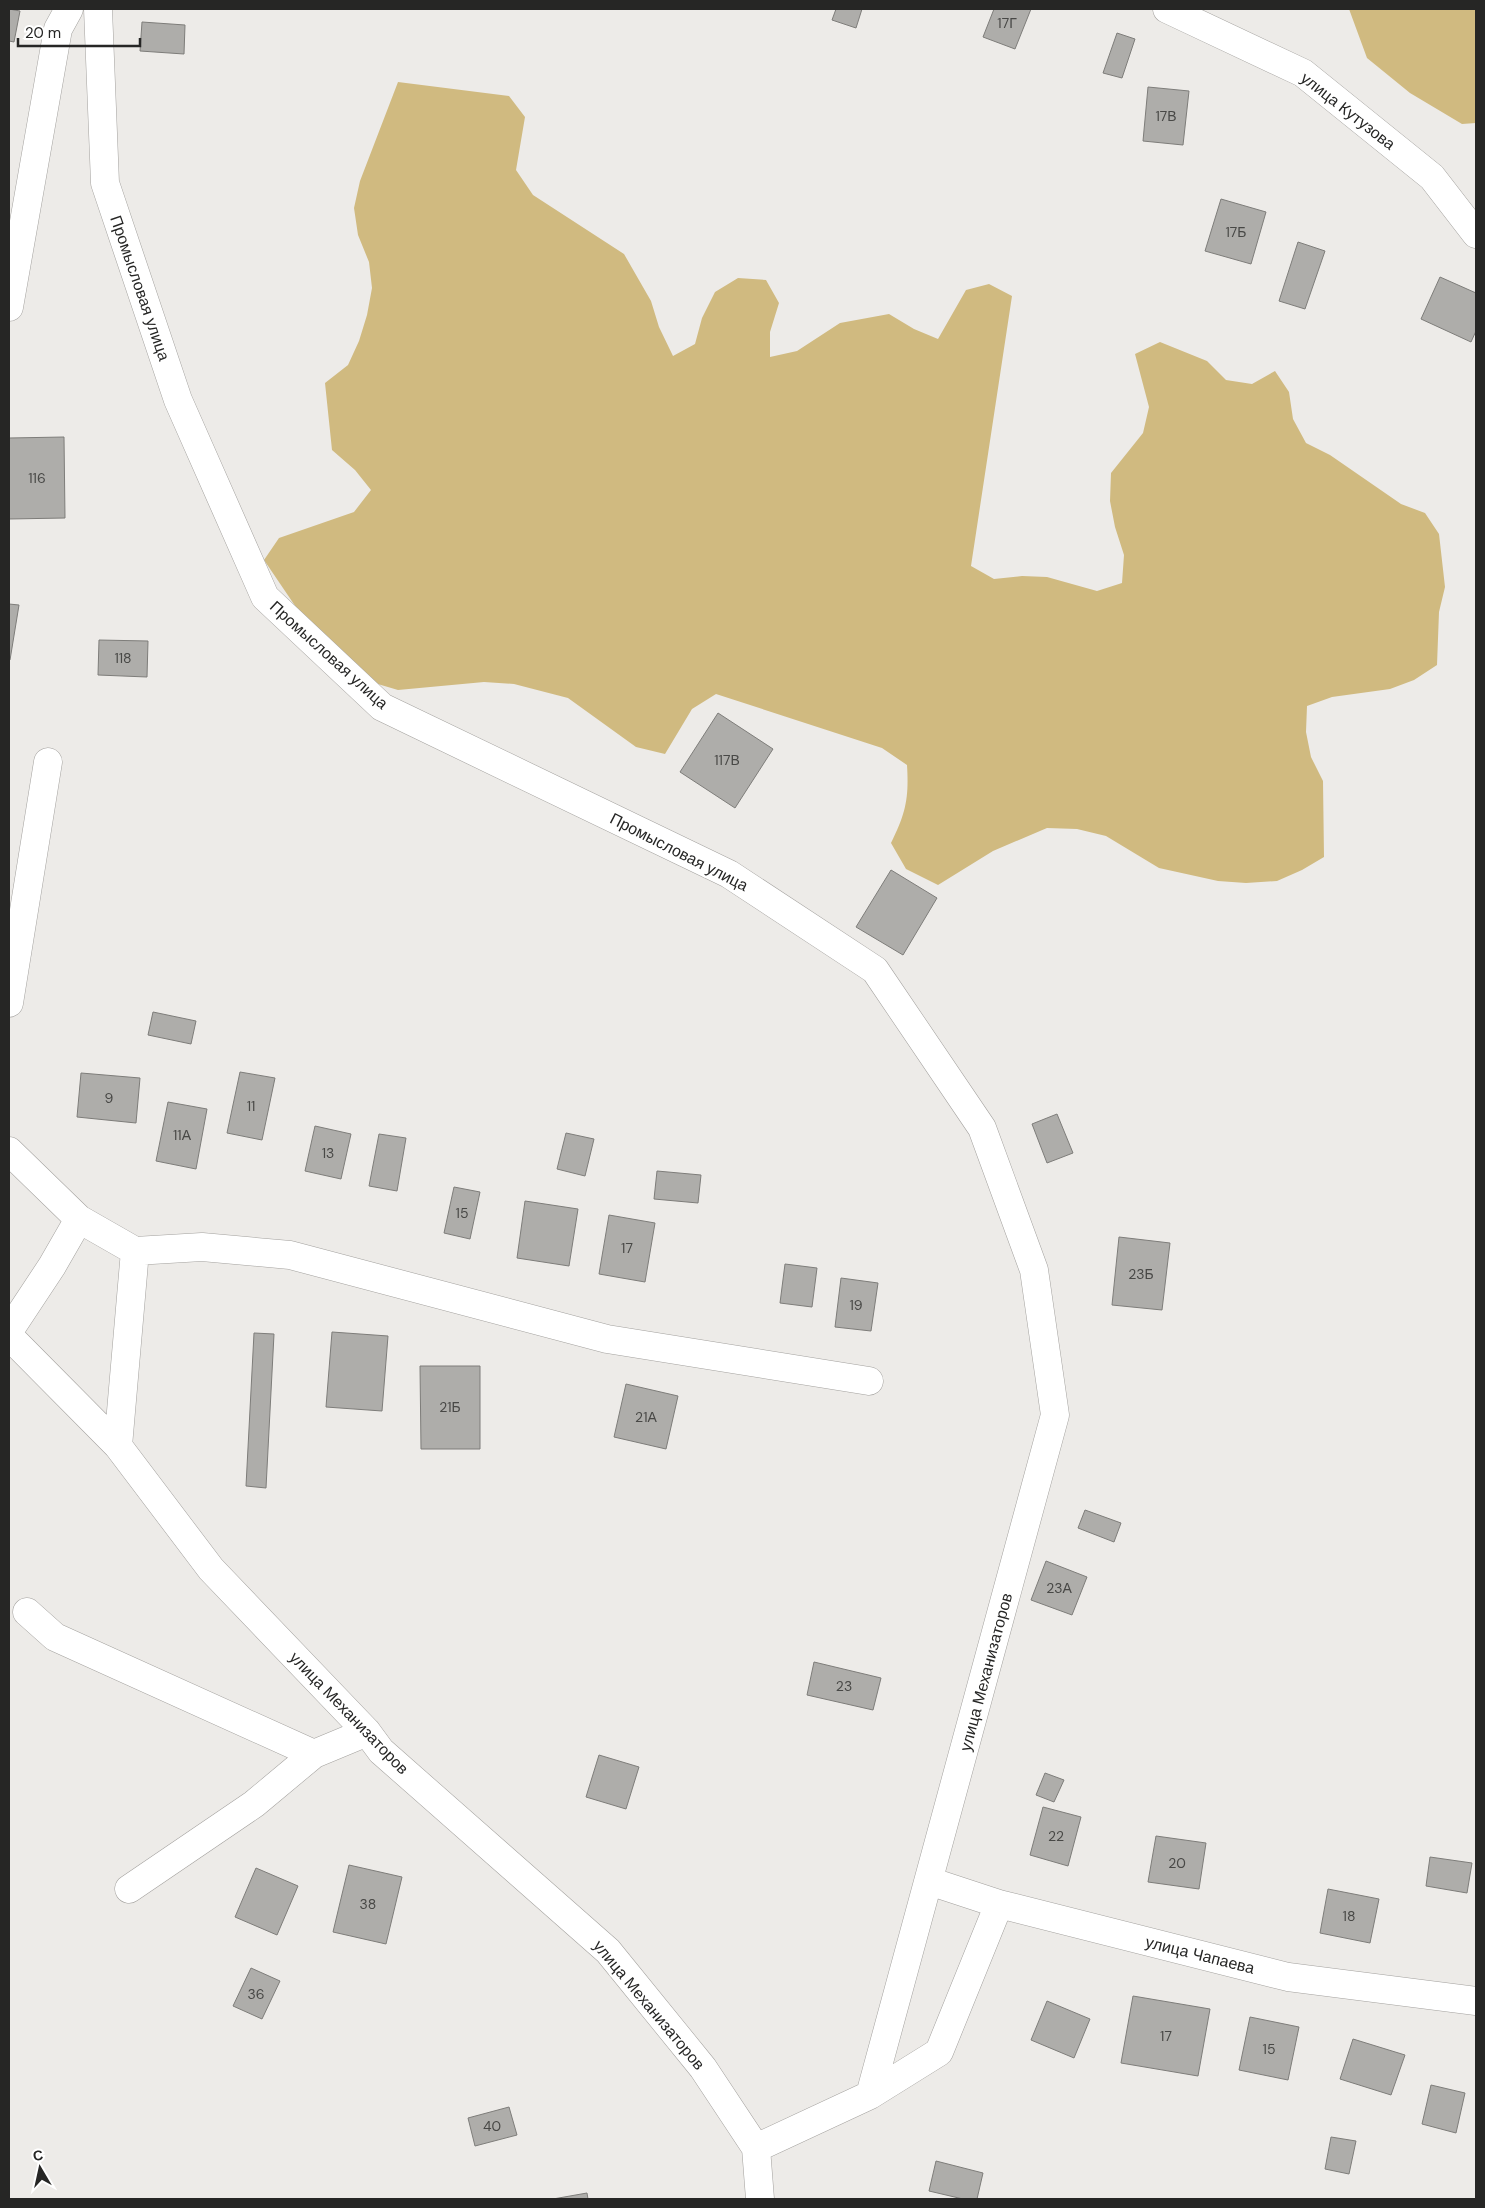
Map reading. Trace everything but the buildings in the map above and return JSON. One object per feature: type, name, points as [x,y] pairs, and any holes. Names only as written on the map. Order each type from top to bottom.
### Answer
[{"type":"street","points":[[9,307],[58,29],[69,9]]},
{"type":"street","name":"Промысловая улица","points":[[98,9],[105,182],[178,400],[265,596],[382,707],[729,874],[875,970],[982,1128]]},
{"type":"street","name":"улица Кутузова","points":[[1167,9],[1303,73],[1432,176],[1476,234]]},
{"type":"street","points":[[9,1003],[48,762]]},
{"type":"street","name":"улица Механизаторов","points":[[870,2095],[1055,1415],[1034,1270],[982,1128]]},
{"type":"street","points":[[9,1151],[79,1219],[135,1250],[202,1247],[290,1255],[608,1339],[869,1380]]},
{"type":"street","points":[[9,1331],[52,1266],[79,1219]]},
{"type":"street","points":[[118,1446],[135,1250]]},
{"type":"street","name":"улица Механизаторов","points":[[9,1336],[118,1446],[211,1569],[367,1732],[381,1751],[608,1951],[703,2068],[756,2148],[760,2199]]},
{"type":"street","points":[[27,1612],[55,1637],[314,1754]]},
{"type":"street","points":[[129,1889],[254,1804],[314,1754],[367,1732]]},
{"type":"street","name":"улица Чапаева","points":[[929,1881],[999,1904],[1288,1977],[1476,2001]]},
{"type":"street","points":[[756,2148],[870,2095],[939,2052],[999,1904]]},
{"type":"shaded area","points":[[1349,9],[1476,9],[1476,123],[1462,124],[1410,93],[1367,58]]},
{"type":"shaded area","points":[[398,82],[509,96],[525,117],[516,170],[533,195],[624,254],[651,301],[659,327],[673,356],[695,344],[702,318],[715,292],[738,278],[766,280],[779,303],[770,332],[770,357],[797,351],[840,323],[889,314],[914,329],[938,339],[966,290],[989,284],[1012,296],[971,566],[994,579],[1022,576],[1047,577],[1097,591],[1122,583],[1124,555],[1115,527],[1110,501],[1111,473],[1143,433],[1149,407],[1135,354],[1160,342],[1207,361],[1226,380],[1252,384],[1275,371],[1289,392],[1293,419],[1306,443],[1330,455],[1401,504],[1425,513],[1439,534],[1445,587],[1439,612],[1437,665],[1414,680],[1390,689],[1332,697],[1307,706],[1306,732],[1311,757],[1323,781],[1324,857],[1302,870],[1277,881],[1246,883],[1218,881],[1159,868],[1106,836],[1077,829],[1047,828],[993,851],[938,885],[906,869],[891,843],[900,823],[907,796],[907,765],[882,748],[716,694],[692,709],[665,754],[636,747],[568,698],[514,684],[484,682],[398,690],[371,682],[304,619],[264,560],[279,538],[354,512],[371,490],[355,470],[332,450],[325,383],[348,365],[359,341],[367,315],[372,288],[369,262],[358,235],[354,208],[360,181]]}]
